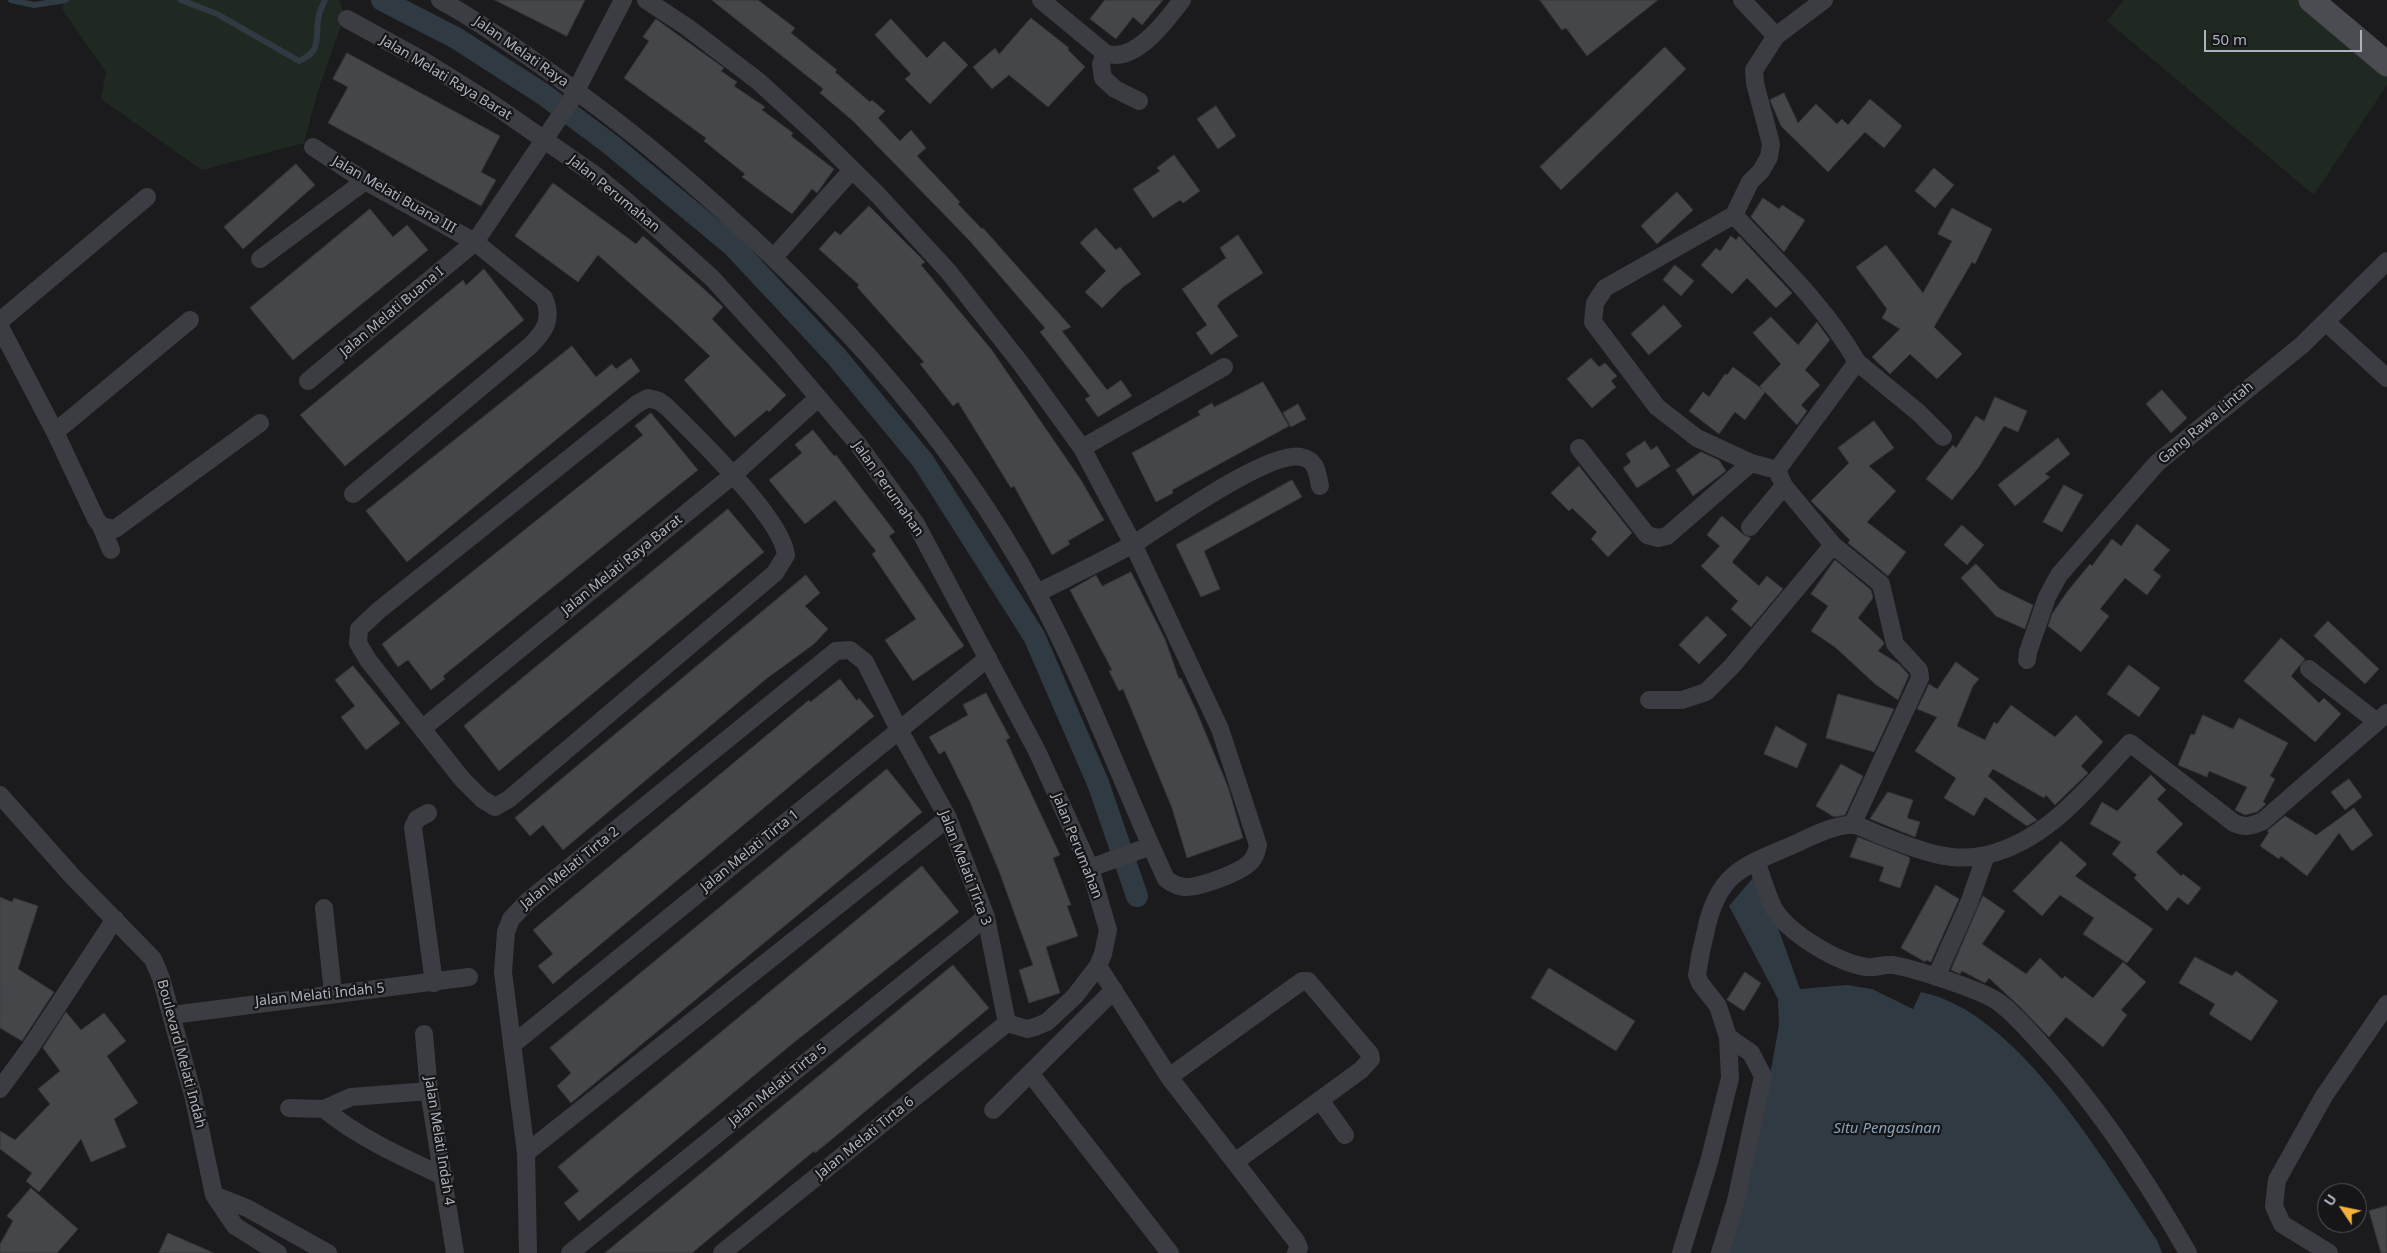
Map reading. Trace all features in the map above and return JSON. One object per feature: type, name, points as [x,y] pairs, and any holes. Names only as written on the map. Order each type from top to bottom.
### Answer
[{"type":"main road","points":[[2312,0],[2387,64]]},
{"type":"street","name":"Jalan Melati Raya","points":[[440,0],[468,7],[574,95]]},
{"type":"street","name":"Jalan Melati Buana I","points":[[308,381],[475,242],[574,95],[623,0]]},
{"type":"street","points":[[574,95],[683,176],[774,257],[877,363],[952,457],[982,502],[1037,594],[1146,848],[1172,884],[1194,887],[1248,865],[1253,860],[1258,845],[1220,728],[1133,544],[1082,448],[980,309],[917,237],[852,170],[758,81],[687,26],[646,0]]},
{"type":"street","points":[[1041,0],[1105,53],[1121,56],[1136,50],[1182,0]]},
{"type":"street","points":[[1742,0],[1776,36]]},
{"type":"street","points":[[1777,470],[1751,464],[1697,438],[1657,407],[1593,322],[1595,303],[1605,288],[1734,215],[1750,182],[1761,171],[1769,157],[1770,144],[1755,83],[1754,70],[1776,36],[1824,0]]},
{"type":"street","name":"Jalan Melati Raya Barat","points":[[347,19],[443,72],[545,136]]},
{"type":"street","points":[[1105,53],[1101,64],[1103,78],[1116,89],[1139,101]]},
{"type":"street","name":"Jalan Perumahan","points":[[545,136],[624,199],[712,278],[862,450],[916,524],[1033,743],[1096,866],[1108,930],[1103,954],[1098,966]]},
{"type":"street","name":"Jalan Melati Buana III","points":[[313,147],[365,181],[475,242],[544,298],[549,308],[549,320],[543,334],[353,494]]},
{"type":"street","points":[[774,257],[852,170]]},
{"type":"street","points":[[260,259],[365,181]]},
{"type":"street","points":[[0,321],[147,197]]},
{"type":"street","points":[[1734,215],[1802,288],[1845,340],[1857,362],[1919,413],[1943,437]]},
{"type":"street","name":"Gang Rawa Lintah","points":[[2027,660],[2028,652],[2053,586],[2068,564],[2101,526],[2172,449],[2326,323],[2387,261]]},
{"type":"street","points":[[55,432],[190,320]]},
{"type":"street","points":[[2326,323],[2387,378]]},
{"type":"street","points":[[0,328],[55,432],[112,550]]},
{"type":"street","points":[[1777,470],[1857,362]]},
{"type":"street","points":[[1082,448],[1224,367]]},
{"type":"street","points":[[648,398],[659,401],[668,407],[733,474],[778,532],[785,545],[786,555],[775,573],[509,799],[495,807],[482,799],[462,779],[422,728],[368,660],[358,643],[359,629],[378,611],[637,404],[648,398]]},
{"type":"street","name":"Jalan Melati Raya Barat","points":[[422,728],[733,474],[818,398]]},
{"type":"street","points":[[101,526],[115,529],[260,423]]},
{"type":"street","points":[[1578,448],[1647,535],[1658,538],[1667,536],[1751,464]]},
{"type":"street","points":[[1037,594],[1133,544],[1233,482],[1290,457],[1300,456],[1310,460],[1316,468],[1320,486]]},
{"type":"street","points":[[1777,470],[1784,486],[1833,545],[1881,584],[1895,644],[1919,670],[1920,678],[1852,825]]},
{"type":"street","points":[[1750,526],[1784,486]]},
{"type":"street","points":[[1649,700],[1682,700],[1706,692],[1733,665],[1833,545]]},
{"type":"street","name":"Jalan Melati Tirta 2","points":[[528,1253],[526,1153],[503,963],[506,932],[518,910],[836,650],[850,650],[857,654],[865,662],[882,695]]},
{"type":"street","name":"Jalan Melati Tirta 1","points":[[512,1045],[988,658]]},
{"type":"street","points":[[1681,1253],[1709,1162],[1730,1078],[1728,1037],[1718,1006],[1700,983],[1698,964],[1711,906],[1734,874],[1756,861],[1819,833],[1852,825],[1928,853],[1957,856],[1986,855],[2037,834],[2054,822],[2130,743],[2234,823],[2243,827],[2263,821],[2382,717],[2309,669]]},
{"type":"street","name":"Jalan Melati Tirta 3","points":[[882,695],[899,730],[948,818],[986,917],[1006,1023]]},
{"type":"street","name":"Boulevard Melati Indah","points":[[0,795],[72,877],[153,959],[172,1015],[193,1095],[214,1195],[235,1226],[278,1253]]},
{"type":"street","points":[[428,813],[417,819],[413,827],[434,983]]},
{"type":"street","points":[[526,1153],[948,818]]},
{"type":"street","points":[[1096,866],[1146,848]]},
{"type":"street","points":[[1936,978],[1969,903],[1986,855]]},
{"type":"street","points":[[1756,861],[1773,907],[1781,918],[1808,941],[1831,955],[1867,967],[1892,965],[1936,978],[1996,1000],[2017,1018],[2074,1079],[2167,1217],[2188,1253]]},
{"type":"street","points":[[324,908],[333,993]]},
{"type":"street","name":"Jalan Melati Tirta 5","points":[[570,1253],[986,917]]},
{"type":"street","points":[[0,1089],[115,919]]},
{"type":"street","points":[[1006,1023],[1027,1029],[1047,1022],[1075,996],[1098,966],[1170,1077],[1296,1241],[1299,1248],[1296,1253]]},
{"type":"street","name":"Jalan Melati Indah 5","points":[[172,1015],[333,993],[434,983],[469,977]]},
{"type":"street","points":[[1170,1077],[1295,984],[1308,981],[1370,1054],[1371,1059],[1361,1070],[1235,1162]]},
{"type":"street","points":[[993,1110],[1114,990]]},
{"type":"street","points":[[2330,1253],[2282,1224],[2274,1206],[2277,1180],[2324,1096],[2387,1004]]},
{"type":"street","name":"Jalan Melati Tirta 6","points":[[722,1253],[1006,1023]]},
{"type":"street","name":"Jalan Melati Indah 4","points":[[424,1034],[430,1091],[445,1177],[452,1251]]},
{"type":"street","points":[[1720,1253],[1736,1201],[1763,1076],[1751,1053],[1728,1037]]},
{"type":"street","points":[[1030,1073],[1170,1253]]},
{"type":"street","points":[[289,1108],[324,1109],[351,1097],[430,1091]]},
{"type":"street","points":[[1320,1100],[1345,1134]]},
{"type":"street","points":[[324,1109],[346,1127],[370,1142],[445,1177]]},
{"type":"street","points":[[214,1195],[247,1208],[328,1253]]},
{"type":"shaded area","points":[[65,0],[340,0],[344,17],[317,94],[304,143],[202,170],[101,99],[106,72],[62,9]]},
{"type":"shaded area","points":[[2124,0],[2312,0],[2387,63],[2387,85],[2314,195],[2107,21]]},
{"type":"water","name":"Situ Pengasinan","points":[[1758,872],[1800,989],[1847,985],[1872,989],[1913,1009],[1921,992],[1957,1005],[1991,1028],[2025,1059],[2056,1094],[2112,1171],[2157,1240],[2162,1253],[1724,1253],[1762,1120],[1779,1025],[1778,999],[1729,906]]},
{"type":"building","points":[[495,0],[585,0],[567,36]]},
{"type":"building","points":[[712,0],[758,0],[795,28],[791,33],[837,70],[835,72],[870,102],[872,100],[885,111],[878,118],[900,141],[911,130],[926,148],[917,156],[960,202],[958,204],[983,228],[1071,327],[1062,331],[1107,390],[1121,380],[1132,396],[1098,417],[1085,399],[1090,396],[1040,332],[1045,328],[969,240],[853,121],[820,93],[823,89]]},
{"type":"building","points":[[1105,0],[1163,0],[1142,25],[1133,17],[1116,39],[1090,19]]},
{"type":"building","points":[[1540,0],[1658,0],[1587,56],[1566,28],[1562,30]]},
{"type":"building","points":[[1031,18],[1069,48],[1068,50],[1085,67],[1048,107],[1009,75],[992,89],[973,67],[995,48],[999,54]]},
{"type":"building","points":[[656,19],[724,68],[721,71],[737,82],[734,86],[765,107],[762,110],[793,133],[791,136],[834,169],[817,193],[812,189],[792,214],[742,177],[745,174],[704,141],[706,138],[624,78],[649,41],[643,37]]},
{"type":"building","points":[[891,19],[927,58],[944,41],[968,65],[930,104],[905,79],[911,74],[875,35]]},
{"type":"building","points":[[1665,47],[1686,69],[1561,190],[1540,167]]},
{"type":"building","points":[[347,53],[500,136],[481,172],[496,180],[481,206],[328,123],[348,87],[333,79]]},
{"type":"building","points":[[1784,93],[1798,123],[1816,104],[1837,124],[1842,119],[1848,125],[1870,99],[1902,126],[1884,148],[1865,132],[1828,172],[1781,126],[1770,100]]},
{"type":"building","points":[[1216,106],[1236,136],[1218,149],[1197,119]]},
{"type":"building","points":[[1174,155],[1200,191],[1183,203],[1180,200],[1153,218],[1133,189],[1160,171],[1157,168]]},
{"type":"building","points":[[296,164],[315,185],[243,249],[224,227]]},
{"type":"building","points":[[1934,168],[1954,185],[1935,208],[1915,191]]},
{"type":"building","points":[[553,183],[636,244],[643,236],[704,289],[723,307],[712,319],[786,395],[769,412],[767,410],[735,437],[684,380],[710,356],[674,322],[598,255],[578,282],[515,236]]},
{"type":"building","points":[[1677,192],[1693,210],[1657,244],[1641,226]]},
{"type":"building","points":[[1763,198],[1779,209],[1782,205],[1805,220],[1784,252],[1751,217]]},
{"type":"building","points":[[869,206],[925,262],[921,265],[991,349],[1081,480],[1104,520],[1068,541],[1070,544],[1052,555],[1014,486],[1011,488],[958,402],[953,406],[920,364],[924,362],[857,287],[859,285],[819,249],[835,231],[840,235]]},
{"type":"building","points":[[1952,208],[1992,229],[1975,264],[1972,262],[1934,327],[1962,354],[1937,379],[1910,354],[1890,374],[1872,357],[1900,329],[1882,318],[1887,309],[1856,267],[1886,245],[1923,293],[1952,241],[1938,234]]},
{"type":"building","points":[[370,209],[393,237],[407,225],[428,250],[293,360],[250,308]]},
{"type":"building","points":[[1096,228],[1116,250],[1120,247],[1141,274],[1123,287],[1102,308],[1085,292],[1106,271],[1080,243]]},
{"type":"building","points":[[1238,235],[1263,273],[1221,301],[1217,306],[1238,336],[1211,355],[1196,333],[1207,325],[1182,289],[1226,258],[1220,248]]},
{"type":"building","points":[[1731,236],[1736,240],[1739,236],[1792,293],[1776,308],[1747,278],[1732,294],[1701,265],[1716,248],[1720,251]]},
{"type":"building","points":[[1675,265],[1694,281],[1681,296],[1663,280]]},
{"type":"building","points":[[484,269],[524,320],[345,466],[300,415],[463,280],[466,285]]},
{"type":"building","points":[[1664,305],[1682,326],[1649,355],[1631,334]]},
{"type":"building","points":[[1771,317],[1798,345],[1817,322],[1830,340],[1805,370],[1820,385],[1801,405],[1807,411],[1797,425],[1765,392],[1745,420],[1735,412],[1719,434],[1689,411],[1703,392],[1709,397],[1725,374],[1727,375],[1733,367],[1759,387],[1781,364],[1753,333]]},
{"type":"building","points":[[572,346],[596,377],[612,364],[616,369],[631,358],[640,371],[407,562],[366,511]]},
{"type":"building","points":[[1591,358],[1599,367],[1605,363],[1617,376],[1611,381],[1616,387],[1592,408],[1567,379]]},
{"type":"building","points":[[1263,382],[1289,426],[1172,490],[1173,493],[1156,502],[1132,453],[1200,415],[1198,411],[1212,403],[1214,407]]},
{"type":"building","points":[[2162,390],[2187,418],[2171,433],[2146,404]]},
{"type":"building","points":[[1995,397],[2027,411],[2018,432],[2004,426],[1979,467],[1952,500],[1926,479],[1953,445],[1956,448],[1976,416],[1984,421]]},
{"type":"building","points":[[1298,404],[1306,419],[1291,427],[1283,413]]},
{"type":"building","points":[[651,413],[698,470],[443,676],[445,679],[431,690],[408,660],[398,667],[382,644],[643,435],[635,426]]},
{"type":"building","points":[[1874,421],[1894,448],[1869,466],[1896,491],[1867,522],[1906,552],[1888,576],[1848,543],[1850,540],[1811,501],[1849,463],[1838,448]]},
{"type":"building","points":[[813,430],[834,456],[836,455],[895,532],[889,536],[964,646],[913,681],[885,640],[916,619],[872,554],[876,551],[835,500],[805,524],[769,480],[802,453],[795,445]]},
{"type":"building","points":[[2058,438],[2070,454],[2045,474],[2050,477],[2015,506],[1998,485]]},
{"type":"building","points":[[1645,441],[1651,450],[1657,446],[1670,466],[1637,488],[1623,468],[1631,462],[1626,454]]},
{"type":"building","points":[[1701,452],[1719,460],[1726,471],[1693,496],[1676,470]]},
{"type":"building","points":[[1579,466],[1632,533],[1608,557],[1591,539],[1597,532],[1572,508],[1569,511],[1551,493]]},
{"type":"building","points":[[1292,480],[1302,497],[1204,551],[1220,589],[1201,597],[1176,545]]},
{"type":"building","points":[[2064,485],[2083,495],[2062,532],[2043,522]]},
{"type":"building","points":[[728,509],[764,552],[499,771],[464,726]]},
{"type":"building","points":[[1722,516],[1744,535],[1751,538],[1732,562],[1759,586],[1767,576],[1783,589],[1751,627],[1731,609],[1738,601],[1701,566],[1720,546],[1707,535]]},
{"type":"building","points":[[2137,524],[2170,550],[2153,570],[2161,576],[2147,595],[2125,578],[2100,609],[2109,616],[2081,652],[2048,626],[2052,614],[2067,592],[2090,564],[2092,566],[2112,539],[2121,546]]},
{"type":"building","points":[[1962,525],[1984,545],[1967,565],[1944,545]]},
{"type":"building","points":[[1835,560],[1871,590],[1873,598],[1858,618],[1883,641],[1884,644],[1878,651],[1899,664],[1909,675],[1898,700],[1875,684],[1835,647],[1811,631],[1828,606],[1811,594]]},
{"type":"building","points":[[1976,564],[2000,589],[2033,605],[2025,629],[1996,616],[1961,578]]},
{"type":"building","points":[[1131,572],[1165,639],[1179,679],[1181,678],[1196,710],[1228,787],[1243,838],[1187,858],[1172,808],[1123,689],[1119,691],[1109,671],[1112,670],[1070,590],[1096,575],[1102,586]]},
{"type":"building","points":[[806,575],[820,593],[805,606],[828,629],[814,644],[766,679],[563,850],[543,825],[530,836],[515,818]]},
{"type":"building","points":[[1707,616],[1727,635],[1699,664],[1679,645]]},
{"type":"building","points":[[2328,621],[2379,669],[2365,684],[2314,636]]},
{"type":"building","points":[[2281,638],[2305,659],[2291,676],[2319,703],[2324,698],[2341,714],[2315,742],[2244,681]]},
{"type":"building","points":[[1956,662],[1979,679],[1973,686],[1957,726],[1985,740],[1994,722],[1997,724],[2011,705],[2055,737],[2076,715],[2103,742],[2081,766],[2088,773],[2055,805],[2046,795],[2044,798],[1993,769],[1988,776],[2037,820],[2027,826],[1985,797],[1974,816],[1944,798],[1956,778],[1915,751],[1937,717],[1917,709],[1929,684],[1937,689]]},
{"type":"building","points":[[2129,665],[2160,688],[2139,717],[2107,694]]},
{"type":"building","points":[[353,666],[400,723],[366,750],[341,717],[355,706],[335,680]]},
{"type":"building","points":[[840,679],[857,701],[859,698],[874,716],[553,984],[538,966],[553,954],[533,930],[809,700],[810,702]]},
{"type":"building","points":[[986,693],[1010,738],[1006,740],[1060,855],[1053,858],[1071,905],[1067,906],[1078,936],[1046,947],[1060,993],[1029,1003],[1019,970],[1033,965],[999,871],[970,802],[945,751],[939,754],[929,737],[968,715],[963,705]]},
{"type":"building","points":[[1838,694],[1894,709],[1874,752],[1826,738]]},
{"type":"building","points":[[2203,715],[2233,729],[2239,718],[2288,743],[2270,776],[2275,779],[2263,802],[2266,804],[2257,812],[2245,815],[2235,810],[2247,787],[2209,771],[2207,777],[2178,765],[2191,734],[2194,735]]},
{"type":"building","points":[[1776,726],[1807,744],[1797,768],[1764,754]]},
{"type":"building","points":[[1841,764],[1863,776],[1845,815],[1834,817],[1816,806]]},
{"type":"building","points":[[887,769],[922,812],[571,1103],[557,1086],[571,1073],[550,1048]]},
{"type":"building","points":[[2151,775],[2166,790],[2157,799],[2183,824],[2156,852],[2181,876],[2183,874],[2201,888],[2188,905],[2178,897],[2167,911],[2134,878],[2137,875],[2112,854],[2121,842],[2090,824],[2102,802],[2117,811]]},
{"type":"building","points":[[2349,779],[2362,797],[2345,810],[2331,792]]},
{"type":"building","points":[[1888,792],[1913,800],[1907,818],[1920,822],[1915,837],[1870,819]]},
{"type":"building","points":[[2354,808],[2373,835],[2352,851],[2339,833],[2307,876],[2281,856],[2279,859],[2260,846],[2269,832],[2267,831],[2285,816],[2316,835]]},
{"type":"building","points":[[1858,837],[1909,857],[1910,860],[1900,888],[1879,881],[1884,867],[1850,857]]},
{"type":"building","points":[[2061,841],[2087,864],[2075,876],[2153,929],[2127,963],[2083,934],[2094,918],[2060,895],[2042,916],[2013,891]]},
{"type":"building","points":[[922,866],[959,912],[792,1044],[579,1221],[564,1203],[579,1191],[558,1167]]},
{"type":"building","points":[[1936,885],[1959,899],[1931,962],[1926,960],[1925,962],[1901,948]]},
{"type":"building","points":[[1983,896],[2005,911],[1982,944],[2026,974],[2040,958],[2062,979],[2065,976],[2093,998],[2123,962],[2146,982],[2121,1010],[2127,1015],[2103,1047],[2066,1017],[2049,1037],[1989,978],[1985,983],[1962,971],[1960,974],[1951,970]]},
{"type":"building","points":[[0,897],[12,902],[14,898],[38,906],[18,969],[54,992],[22,1041],[0,1028]]},
{"type":"building","points":[[2195,957],[2232,976],[2236,971],[2278,1001],[2251,1041],[2209,1014],[2215,1004],[2179,983]]},
{"type":"building","points":[[953,965],[989,1008],[831,1140],[815,1153],[814,1151],[692,1253],[605,1253]]},
{"type":"building","points":[[1549,968],[1635,1021],[1616,1051],[1531,998]]},
{"type":"building","points":[[1745,972],[1761,983],[1744,1011],[1727,1000]]},
{"type":"building","points":[[66,1012],[81,1030],[104,1013],[126,1041],[107,1056],[138,1103],[114,1119],[126,1147],[91,1162],[81,1139],[39,1192],[26,1181],[32,1173],[0,1149],[0,1131],[15,1140],[50,1104],[38,1089],[60,1071],[43,1048]]},
{"type":"building","points":[[31,1188],[78,1229],[57,1253],[0,1253],[0,1244],[13,1221],[7,1216]]},
{"type":"building","points":[[2387,1206],[2387,1253],[2381,1253],[2369,1211]]},
{"type":"building","points":[[168,1233],[214,1253],[159,1253]]},
{"type":"waterway","points":[[11,0],[34,5],[66,0]]},
{"type":"waterway","points":[[181,0],[217,14],[299,61],[307,57],[315,47],[319,15],[325,0]]},
{"type":"waterway","points":[[382,0],[456,38],[543,94],[610,144],[732,245],[836,356],[923,461],[1034,636],[1098,783],[1137,896]]}]
